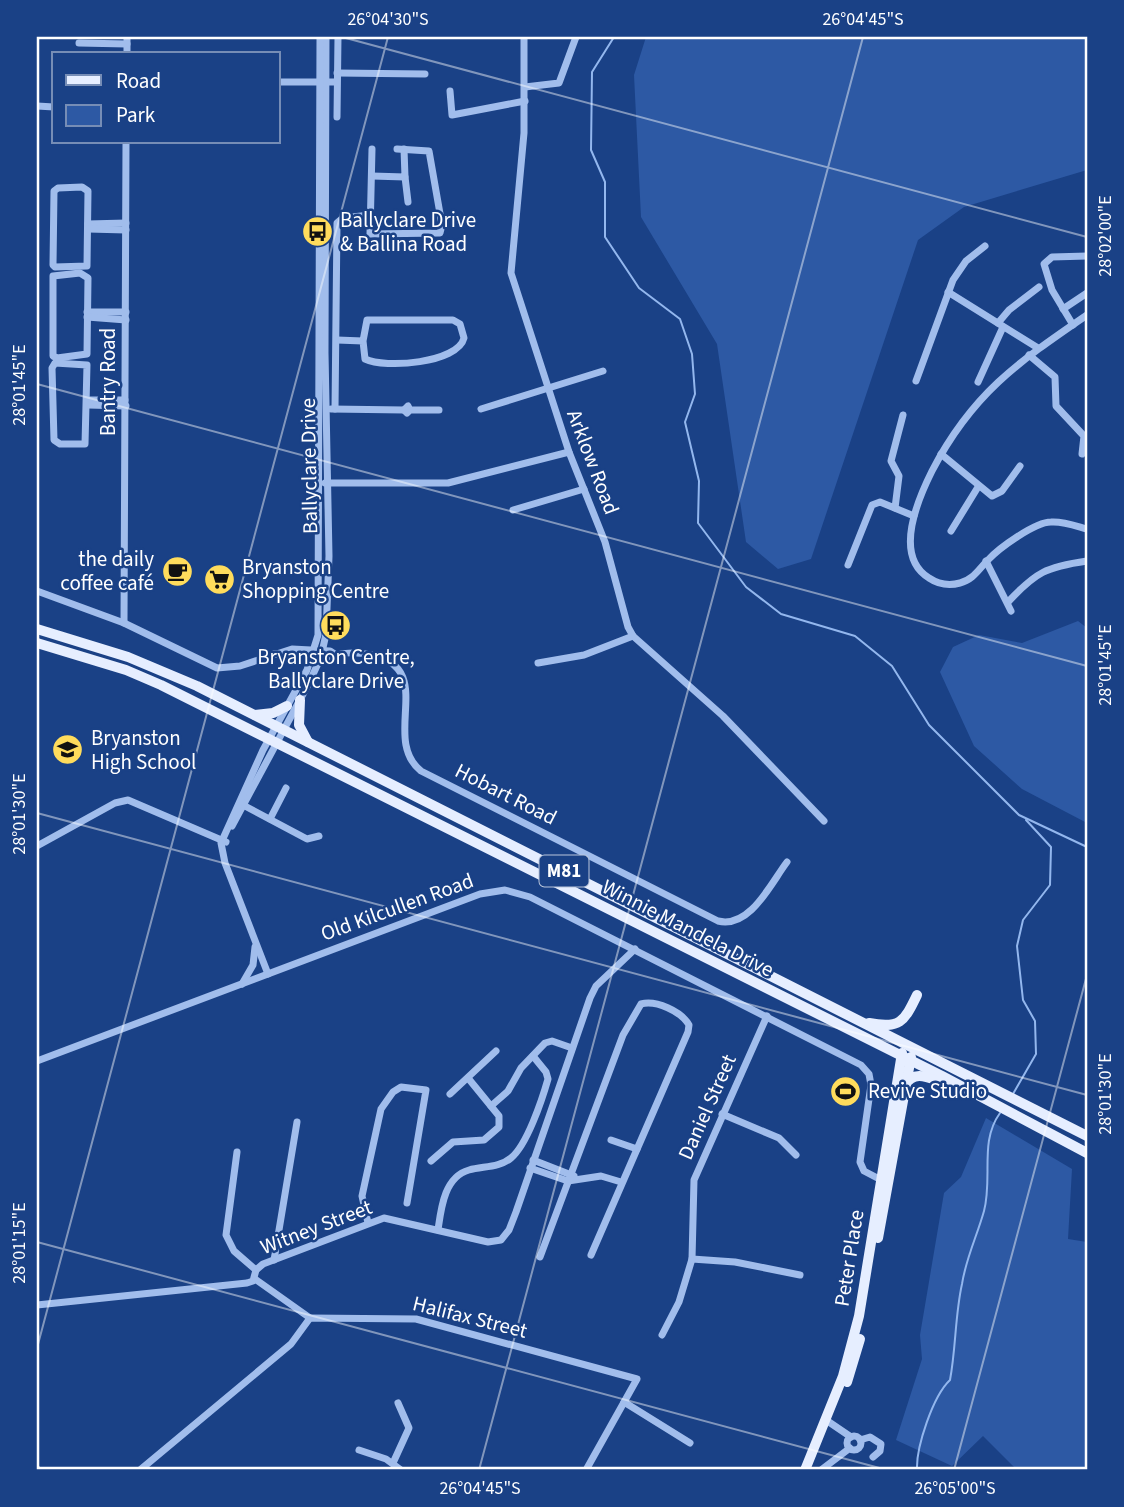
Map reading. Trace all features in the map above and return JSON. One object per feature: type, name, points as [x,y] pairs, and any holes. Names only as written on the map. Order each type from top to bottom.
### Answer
[{"type":"main road","name":"Winnie Mandela Drive","points":[[37,629],[140,662],[254,715],[858,1021],[968,1091],[1087,1153]]},
{"type":"main road","name":"Winnie Mandela Drive","points":[[37,643],[137,675],[908,1053],[999,1092],[1087,1136]]},
{"type":"main road","points":[[300,700],[299,724],[309,744]]},
{"type":"main road","points":[[254,715],[273,713],[287,706]]},
{"type":"main road","points":[[858,1021],[893,1026],[907,1016],[917,995]]},
{"type":"main road","name":"Peter Place","points":[[884,1182],[904,1086],[908,1053]]},
{"type":"main road","name":"Peter Place","points":[[811,1470],[865,1320],[884,1182],[908,1053]]},
{"type":"main road","points":[[904,1086],[912,1077],[920,1075],[968,1091]]},
{"type":"main road","name":"Peter Place","points":[[805,1470],[829,1421]]},
{"type":"street","name":"Ballyclare Drive","points":[[320,37],[323,83]]},
{"type":"street","name":"Ballyclare Drive","points":[[224,841],[273,741],[300,700],[322,654],[328,612],[323,409],[323,83],[326,37]]},
{"type":"street","points":[[337,117],[338,37]]},
{"type":"street","name":"Arklow Road","points":[[524,37],[525,101],[512,273],[569,452],[605,542],[625,616],[633,636],[723,716],[824,821]]},
{"type":"street","points":[[525,87],[559,83],[576,37]]},
{"type":"street","points":[[79,43],[127,40]]},
{"type":"street","points":[[337,73],[425,74]]},
{"type":"street","points":[[280,82],[336,82]]},
{"type":"street","points":[[450,91],[452,115],[525,101]]},
{"type":"street","name":"Bantry Road","points":[[124,623],[126,144]]},
{"type":"street","points":[[372,149],[369,233],[373,236],[442,232],[429,151],[400,149],[408,202]]},
{"type":"street","points":[[372,176],[405,177]]},
{"type":"street","points":[[55,188],[87,189],[88,227],[86,267],[53,266],[52,194],[55,188]]},
{"type":"street","points":[[335,409],[337,223],[343,218],[370,215]]},
{"type":"street","points":[[88,227],[126,227]]},
{"type":"street","points":[[916,381],[948,292],[960,267],[985,246]]},
{"type":"street","points":[[1073,325],[1044,271],[1044,264],[1052,257],[1087,256]]},
{"type":"street","points":[[54,275],[86,275],[87,314],[87,354],[83,357],[53,356],[54,275]]},
{"type":"street","points":[[978,382],[1009,310],[1039,288]]},
{"type":"street","points":[[948,292],[1038,348]]},
{"type":"street","points":[[1063,309],[1087,293]]},
{"type":"street","points":[[87,314],[126,316]]},
{"type":"street","points":[[1087,315],[1029,355],[966,413],[941,454],[914,516],[913,558],[927,577],[944,584],[962,582],[1002,547],[1045,523],[1087,529]]},
{"type":"street","points":[[370,319],[453,320],[460,324],[464,338],[461,346],[442,356],[397,364],[375,363],[365,359],[362,341],[364,325],[370,319]]},
{"type":"street","points":[[337,340],[362,341]]},
{"type":"street","points":[[1029,355],[1055,377],[1056,406],[1084,436],[1082,454]]},
{"type":"street","points":[[53,365],[87,365],[88,402],[86,443],[57,443],[54,440],[53,365]]},
{"type":"street","points":[[481,409],[603,371]]},
{"type":"street","points":[[88,402],[126,403]]},
{"type":"street","points":[[323,409],[439,410]]},
{"type":"street","points":[[895,508],[899,480],[891,461],[903,415]]},
{"type":"street","points":[[324,483],[448,483],[569,452]]},
{"type":"street","points":[[941,454],[986,494],[996,495],[1020,466]]},
{"type":"street","name":"Ballyclare Drive","points":[[280,729],[287,706],[313,653],[319,622],[324,483]]},
{"type":"street","points":[[951,531],[978,487]]},
{"type":"street","points":[[513,510],[584,489]]},
{"type":"street","points":[[848,565],[872,505],[880,502],[914,516]]},
{"type":"street","points":[[986,561],[1009,606],[1023,586],[1048,569],[1059,564],[1087,561]]},
{"type":"street","name":"Hobart Road","points":[[37,591],[124,623],[217,668],[240,666],[292,649],[322,654],[376,656],[388,662],[401,675],[408,699],[404,747],[421,771],[711,918],[734,922],[751,910],[787,862]]},
{"type":"street","points":[[538,663],[559,661],[596,651],[633,636]]},
{"type":"street","name":"Ballyclare Drive","points":[[224,841],[273,741]]},
{"type":"street","points":[[270,819],[286,788]]},
{"type":"street","points":[[37,846],[115,803],[128,800],[224,841],[229,871],[268,974]]},
{"type":"street","points":[[243,805],[307,839],[319,836]]},
{"type":"street","name":"Old Kilcullen Road","points":[[37,1061],[480,894],[505,890],[530,897],[635,949],[867,1070],[871,1085],[860,1162],[864,1171],[884,1182]]},
{"type":"street","points":[[241,985],[253,965],[255,942]]},
{"type":"street","name":"Witney Street","points":[[37,1305],[247,1283],[255,1279],[256,1270],[274,1260],[368,1223],[394,1219],[488,1242],[501,1240],[509,1230],[593,991],[635,949]]},
{"type":"street","points":[[540,1257],[623,1035],[639,1006],[651,1003],[679,1014],[689,1025],[592,1255]]},
{"type":"street","name":"Daniel Street","points":[[662,1335],[679,1302],[692,1259],[694,1180],[767,1016]]},
{"type":"street","points":[[491,1107],[508,1091],[521,1068],[549,1041],[572,1048]]},
{"type":"street","points":[[450,1094],[496,1051]]},
{"type":"street","points":[[438,1230],[449,1185],[468,1170],[485,1169],[509,1160],[524,1143],[548,1077],[533,1056]]},
{"type":"street","points":[[430,1161],[457,1140],[478,1141],[493,1134],[501,1122],[468,1078]]},
{"type":"street","points":[[368,1223],[362,1196],[378,1116],[393,1092],[405,1087],[426,1090],[407,1203]]},
{"type":"street","points":[[722,1114],[779,1138],[796,1155]]},
{"type":"street","points":[[274,1260],[297,1122]]},
{"type":"street","points":[[611,1140],[636,1149]]},
{"type":"street","points":[[237,1152],[226,1235],[234,1251],[256,1270]]},
{"type":"street","points":[[533,1160],[572,1177]]},
{"type":"street","points":[[530,1168],[590,1180],[601,1176],[621,1182]]},
{"type":"street","points":[[692,1259],[735,1262],[800,1275]]},
{"type":"street","points":[[140,1470],[291,1344],[310,1318],[255,1279]]},
{"type":"street","name":"Halifax Street","points":[[310,1318],[416,1319],[637,1379],[624,1402]]},
{"type":"street","points":[[586,1470],[624,1402],[690,1443]]},
{"type":"street","points":[[393,1463],[409,1428],[398,1403]]},
{"type":"street","points":[[829,1421],[850,1437],[860,1440],[870,1437],[882,1445],[873,1457]]},
{"type":"street","points":[[850,1437],[847,1443],[850,1448]]},
{"type":"street","points":[[821,1470],[850,1448],[858,1448],[860,1440]]},
{"type":"street","points":[[359,1451],[393,1463],[401,1470]]},
{"type":"green space","points":[[646,37],[1087,37],[1087,170],[964,207],[918,240],[811,559],[778,569],[746,542],[717,344],[641,217],[634,75]]},
{"type":"green space","points":[[1078,621],[1087,628],[1087,823],[1022,789],[974,746],[940,672],[953,647],[979,635],[1022,643]]},
{"type":"green space","points":[[986,1118],[1072,1169],[1068,1239],[1087,1242],[1087,1470],[1017,1470],[983,1436],[952,1466],[896,1440],[922,1359],[920,1335],[944,1193],[961,1177]]},
{"type":"waterway","points":[[614,37],[592,72],[591,150],[605,182],[605,237],[639,288],[680,319],[692,354],[695,394],[685,422],[699,481],[698,523],[746,587],[781,614],[855,636],[892,666],[929,725],[1019,815],[1087,847]]},
{"type":"waterway","points":[[1013,1094],[1036,1054],[1035,1021],[1023,1000],[1017,946],[1023,920],[1050,885],[1051,847],[1026,820]]},
{"type":"waterway","points":[[917,1470],[919,1448],[927,1422],[950,1380],[960,1296],[966,1265],[984,1211],[988,1148],[994,1124],[1000,1113]]},
{"type":"place","name":"Ballyclare Drive & Ballina Road","points":[[317,232]]},
{"type":"place","name":"the daily coffee café","points":[[177,571]]},
{"type":"place","name":"Bryanston Shopping Centre","points":[[219,579]]},
{"type":"place","name":"Bryanston Centre, Ballyclare Drive","points":[[336,625]]},
{"type":"place","name":"Bryanston High School","points":[[68,750]]},
{"type":"place","name":"Revive Studio","points":[[845,1091]]}]
